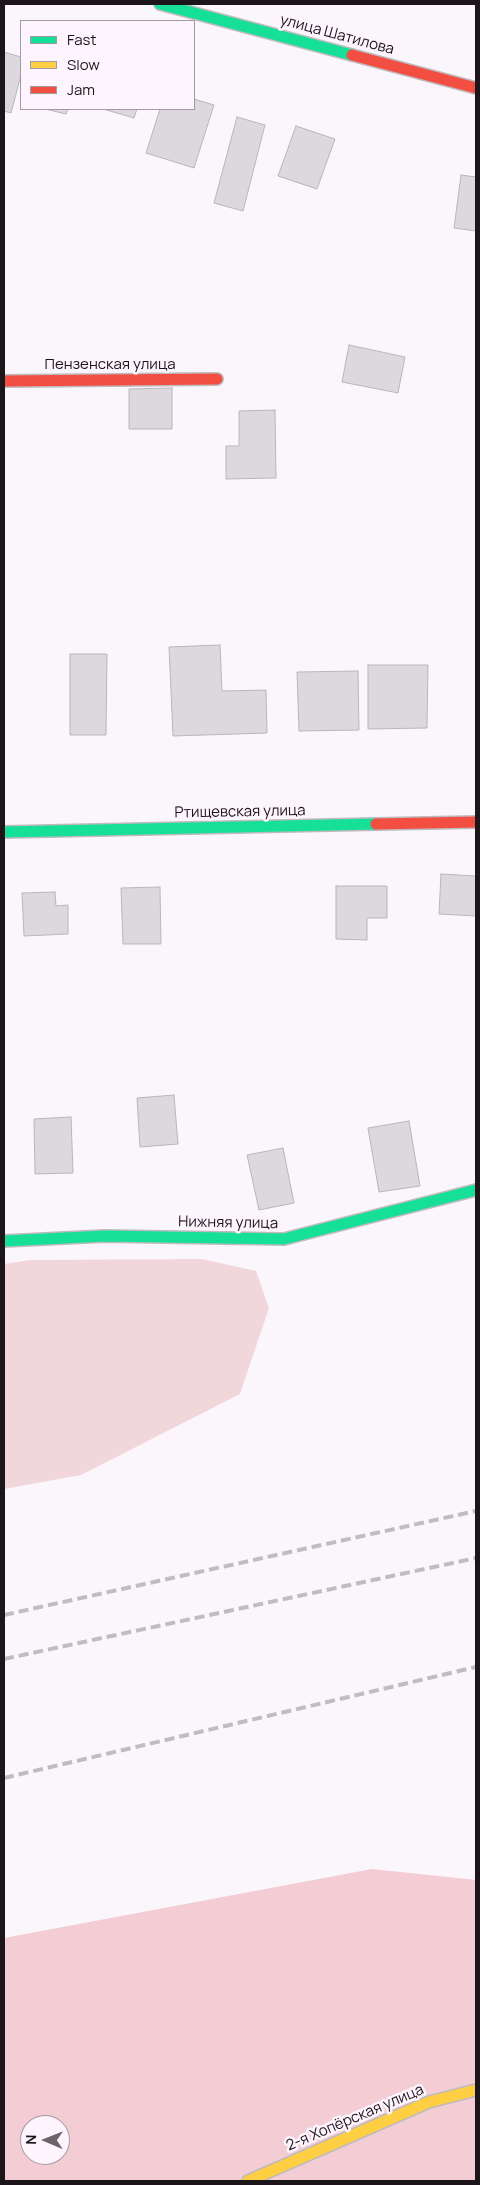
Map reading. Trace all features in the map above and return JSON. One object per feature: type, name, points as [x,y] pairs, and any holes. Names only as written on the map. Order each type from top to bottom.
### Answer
[{"type":"street","name":"улица Шатилова","points":[[160,4],[476,88]]},
{"type":"street","name":"Пензенская улица","points":[[4,381],[217,379]]},
{"type":"street","name":"Ртищевская улица","points":[[4,832],[476,822]]},
{"type":"street","name":"Нижняя улица","points":[[4,1241],[105,1236],[284,1239],[476,1190]]},
{"type":"street","name":"2-я Хопёрская улица","points":[[248,2181],[429,2102],[476,2090]]},
{"type":"shaded area","points":[[202,1259],[256,1271],[269,1308],[240,1394],[81,1475],[4,1489],[4,1264],[30,1260]]},
{"type":"shaded area","points":[[372,1869],[476,1880],[476,2181],[4,2181],[4,1938]]},
{"type":"building","points":[[4,52],[20,57],[20,79],[11,113],[4,111]]},
{"type":"building","points":[[195,99],[214,105],[194,168],[146,153],[160,110],[195,110]]},
{"type":"building","points":[[49,110],[68,110],[66,114]]},
{"type":"building","points":[[106,110],[137,110],[134,118]]},
{"type":"building","points":[[237,117],[265,125],[243,211],[214,203]]},
{"type":"building","points":[[296,126],[335,139],[317,189],[278,176]]},
{"type":"building","points":[[461,175],[476,177],[476,231],[454,228]]},
{"type":"building","points":[[349,345],[405,357],[398,393],[342,382]]},
{"type":"building","points":[[172,388],[172,429],[129,429],[129,389]]},
{"type":"building","points":[[275,410],[276,478],[226,479],[226,446],[239,446],[239,411]]},
{"type":"building","points":[[220,645],[222,691],[266,690],[267,733],[173,736],[169,647]]},
{"type":"building","points":[[70,654],[107,654],[106,735],[70,735]]},
{"type":"building","points":[[368,665],[428,665],[427,728],[368,729]]},
{"type":"building","points":[[358,671],[359,730],[299,731],[297,672]]},
{"type":"building","points":[[441,874],[476,876],[476,916],[439,914]]},
{"type":"building","points":[[336,886],[387,886],[387,918],[367,918],[367,940],[336,939]]},
{"type":"building","points":[[160,887],[161,944],[123,944],[121,888]]},
{"type":"building","points":[[55,892],[56,906],[68,905],[68,934],[24,936],[22,893]]},
{"type":"building","points":[[174,1095],[178,1144],[140,1147],[137,1098]]},
{"type":"building","points":[[71,1117],[73,1173],[35,1174],[34,1119]]},
{"type":"building","points":[[409,1121],[420,1186],[379,1192],[368,1128]]},
{"type":"building","points":[[283,1148],[294,1203],[259,1210],[247,1155]]},
{"type":"railway","points":[[4,1615],[476,1511]]},
{"type":"railway","points":[[4,1659],[476,1558]]},
{"type":"railway","points":[[4,1778],[476,1667]]},
{"type":"traffic: fast","points":[[160,4],[352,55]]},
{"type":"traffic: fast","points":[[4,832],[376,824]]},
{"type":"traffic: fast","points":[[4,1241],[105,1236],[284,1239],[476,1190]]},
{"type":"traffic: slow","points":[[248,2181],[429,2102],[476,2090]]},
{"type":"traffic: jam","points":[[352,55],[476,88]]},
{"type":"traffic: jam","points":[[4,381],[217,379]]},
{"type":"traffic: jam","points":[[376,824],[476,822]]}]
